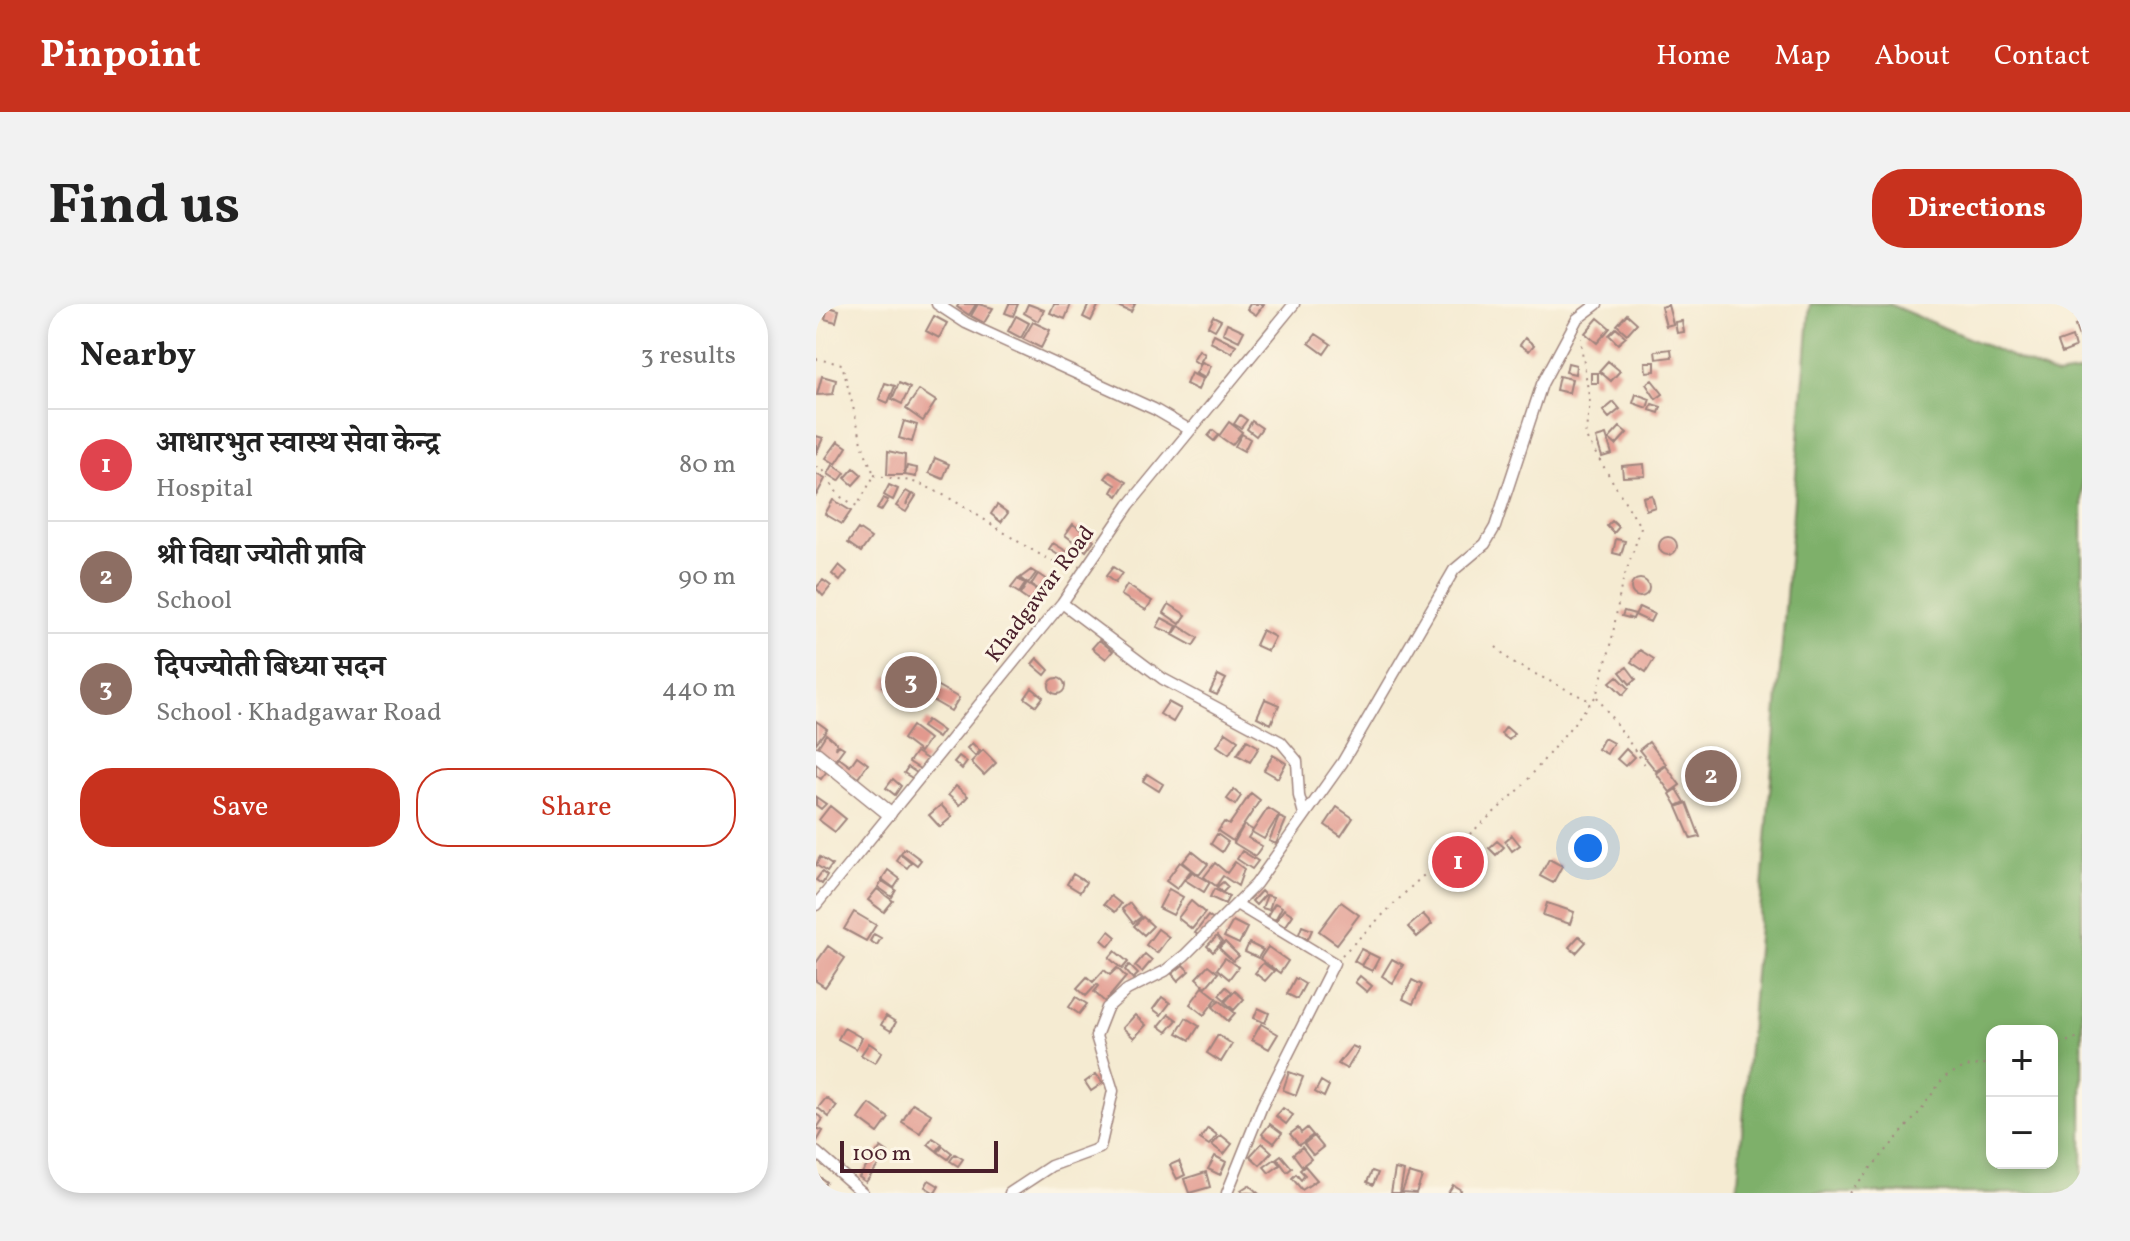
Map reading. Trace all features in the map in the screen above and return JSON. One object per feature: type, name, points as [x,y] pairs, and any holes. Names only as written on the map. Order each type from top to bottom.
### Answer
[{"type":"street","points":[[937,304],[966,323],[1154,409],[1190,430]]},
{"type":"street","name":"Khadgawar Road","points":[[816,905],[1062,603],[1129,505],[1294,304]]},
{"type":"street","points":[[1010,1193],[1051,1166],[1100,1148],[1113,1091],[1096,1036],[1107,1008],[1127,990],[1165,971],[1238,905],[1289,843],[1304,814],[1342,763],[1454,570],[1485,544],[1495,527],[1542,384],[1577,319],[1597,304]]},
{"type":"street","points":[[1062,603],[1163,679],[1281,742],[1292,752],[1304,814]]},
{"type":"street","points":[[816,754],[889,813]]},
{"type":"street","points":[[1227,1193],[1262,1106],[1334,963],[1238,905]]},
{"type":"street","points":[[816,1152],[863,1193]]},
{"type":"path","points":[[1334,963],[1412,886],[1521,788],[1596,696],[1611,645],[1621,587],[1641,528],[1585,436],[1590,403],[1577,319]]},
{"type":"path","points":[[816,359],[842,364],[864,450],[874,475]]},
{"type":"path","points":[[816,467],[823,470],[839,496],[857,506],[874,475]]},
{"type":"path","points":[[874,475],[892,480],[903,477],[929,487],[1041,558],[1081,574]]},
{"type":"path","points":[[1496,647],[1513,663],[1591,702]]},
{"type":"path","points":[[1596,696],[1646,766]]},
{"type":"path","points":[[2058,1045],[2082,1036]]},
{"type":"path","points":[[1849,1193],[1918,1114],[1944,1077],[1965,1067],[1986,1064]]},
{"type":"green space","points":[[1810,304],[1889,304],[2057,376],[2082,372],[2082,1193],[1737,1193]]},
{"type":"building","points":[[959,304],[976,304],[969,315],[957,307]]},
{"type":"building","points":[[978,304],[993,308],[984,323],[971,316]]},
{"type":"building","points":[[1009,304],[1018,304],[1013,316],[1005,313]]},
{"type":"building","points":[[1028,304],[1044,310],[1038,321],[1024,313]]},
{"type":"building","points":[[1054,304],[1071,304],[1065,319],[1050,313]]},
{"type":"building","points":[[1089,304],[1099,304],[1091,321],[1083,317]]},
{"type":"building","points":[[1113,304],[1135,304],[1131,312]]},
{"type":"building","points":[[1250,304],[1264,304],[1256,315],[1247,309]]},
{"type":"building","points":[[2071,304],[2082,304],[2082,314],[2074,315]]},
{"type":"building","points":[[1668,305],[1673,324],[1666,326],[1661,307]]},
{"type":"building","points":[[828,307],[839,310],[836,322],[825,319]]},
{"type":"building","points":[[1627,314],[1637,323],[1627,334],[1617,325]]},
{"type":"building","points":[[934,316],[947,323],[939,338],[926,331]]},
{"type":"building","points":[[1016,316],[1029,323],[1021,338],[1008,331]]},
{"type":"building","points":[[1213,316],[1221,320],[1215,330],[1208,326]]},
{"type":"building","points":[[1598,318],[1610,328],[1597,343],[1585,333]]},
{"type":"building","points":[[1682,321],[1684,332],[1677,333],[1675,322]]},
{"type":"building","points":[[1033,322],[1050,330],[1041,348],[1023,339]]},
{"type":"building","points":[[1227,323],[1244,331],[1239,341],[1223,333]]},
{"type":"building","points":[[2082,324],[2082,338],[2080,339],[2075,326]]},
{"type":"building","points":[[1616,328],[1626,337],[1618,344],[1609,335]]},
{"type":"building","points":[[1214,334],[1236,345],[1232,353],[1210,342]]},
{"type":"building","points":[[1316,334],[1331,344],[1324,354],[1309,343]]},
{"type":"building","points":[[2072,337],[2075,348],[2062,353],[2058,342]]},
{"type":"building","points":[[1525,338],[1534,345],[1529,351],[1520,345]]},
{"type":"building","points":[[1671,349],[1672,357],[1656,359],[1655,351]]},
{"type":"building","points":[[1199,350],[1205,354],[1199,364],[1193,360]]},
{"type":"building","points":[[1608,361],[1620,371],[1611,381],[1599,371]]},
{"type":"building","points":[[1202,362],[1211,366],[1205,378],[1196,373]]},
{"type":"building","points":[[1645,362],[1655,362],[1655,371],[1646,372]]},
{"type":"building","points":[[1568,363],[1576,365],[1575,374],[1566,372]]},
{"type":"building","points":[[1191,373],[1203,379],[1198,390],[1186,384]]},
{"type":"building","points":[[1591,373],[1598,373],[1598,383],[1591,383]]},
{"type":"building","points":[[822,376],[836,380],[833,394],[817,395]]},
{"type":"building","points":[[1559,376],[1572,379],[1569,393],[1556,390]]},
{"type":"building","points":[[1652,380],[1663,394],[1656,399],[1646,384]]},
{"type":"building","points":[[885,383],[895,386],[888,403],[879,399]]},
{"type":"building","points":[[899,383],[910,388],[902,404],[892,399]]},
{"type":"building","points":[[919,390],[936,401],[923,421],[906,409]]},
{"type":"building","points":[[1636,394],[1650,399],[1647,408],[1633,403]]},
{"type":"building","points":[[1614,402],[1620,409],[1609,418],[1603,411]]},
{"type":"building","points":[[1652,404],[1661,407],[1659,413],[1650,410]]},
{"type":"building","points":[[1240,415],[1247,420],[1241,428],[1234,424]]},
{"type":"building","points":[[904,421],[917,425],[912,442],[899,438]]},
{"type":"building","points":[[1252,421],[1262,428],[1256,436],[1247,429]]},
{"type":"building","points":[[1229,422],[1242,432],[1232,445],[1219,436]]},
{"type":"building","points":[[1620,427],[1627,433],[1616,445],[1609,439]]},
{"type":"building","points":[[1213,430],[1219,435],[1214,441],[1208,436]]},
{"type":"building","points":[[1242,434],[1250,439],[1244,451],[1235,446]]},
{"type":"building","points":[[1606,435],[1612,454],[1602,457],[1596,438]]},
{"type":"building","points":[[816,436],[823,438],[816,454]]},
{"type":"building","points":[[838,441],[847,447],[836,464],[826,458]]},
{"type":"building","points":[[888,451],[905,455],[904,475],[887,475]]},
{"type":"building","points":[[935,458],[949,464],[943,479],[929,473]]},
{"type":"building","points":[[1644,464],[1645,476],[1623,477],[1622,466]]},
{"type":"building","points":[[833,465],[845,473],[839,481],[828,474]]},
{"type":"building","points":[[907,466],[917,468],[916,477],[905,475]]},
{"type":"building","points":[[854,468],[862,475],[853,485],[845,478]]},
{"type":"building","points":[[1110,472],[1127,482],[1118,496],[1112,492],[1116,485],[1105,478]]},
{"type":"building","points":[[816,474],[825,479],[816,496]]},
{"type":"building","points":[[889,485],[898,489],[893,500],[884,495]]},
{"type":"building","points":[[906,491],[911,494],[906,505],[913,494],[916,496],[906,512],[896,506]]},
{"type":"building","points":[[1652,495],[1655,507],[1646,510],[1643,497]]},
{"type":"building","points":[[883,498],[888,500],[881,511],[877,509]]},
{"type":"building","points":[[833,500],[851,511],[842,524],[825,514]]},
{"type":"building","points":[[997,505],[1008,513],[1001,522],[991,514]]},
{"type":"building","points":[[1612,521],[1619,527],[1614,533],[1607,526]]},
{"type":"building","points":[[1073,524],[1094,540],[1086,551],[1065,535]]},
{"type":"building","points":[[858,529],[871,538],[861,552],[848,543]]},
{"type":"building","points":[[1668,537],[1677,546],[1668,555],[1659,546]]},
{"type":"building","points":[[1616,539],[1625,541],[1621,555],[1613,553]]},
{"type":"building","points":[[1053,543],[1073,555],[1069,562],[1049,549]]},
{"type":"building","points":[[839,565],[847,572],[840,581],[832,574]]},
{"type":"building","points":[[1113,567],[1122,573],[1115,583],[1106,576]]},
{"type":"building","points":[[1031,570],[1036,573],[1028,584],[1020,578]]},
{"type":"building","points":[[1038,574],[1050,582],[1043,593],[1031,585]]},
{"type":"building","points":[[1018,579],[1025,584],[1019,593],[1011,588]]},
{"type":"building","points":[[1636,579],[1644,579],[1649,588],[1647,595],[1636,597],[1631,592],[1631,584]]},
{"type":"building","points":[[823,580],[831,586],[823,596],[816,588]]},
{"type":"building","points":[[1027,584],[1044,595],[1036,606],[1020,595]]},
{"type":"building","points":[[1127,585],[1152,601],[1146,610],[1121,595]]},
{"type":"building","points":[[1169,604],[1186,615],[1180,624],[1164,613]]},
{"type":"building","points":[[1639,607],[1654,614],[1650,622],[1635,615]]},
{"type":"building","points":[[1624,611],[1635,614],[1633,619],[1622,616]]},
{"type":"building","points":[[1162,618],[1177,626],[1173,634],[1157,627]]},
{"type":"building","points":[[1179,626],[1198,638],[1193,646],[1173,635]]},
{"type":"building","points":[[1262,630],[1275,637],[1268,651],[1255,645]]},
{"type":"building","points":[[1099,640],[1113,651],[1106,659],[1092,648]]},
{"type":"building","points":[[1640,650],[1654,659],[1646,672],[1631,662]]},
{"type":"building","points":[[1037,658],[1049,670],[1045,675],[1032,664]]},
{"type":"building","points":[[1627,667],[1636,679],[1630,684],[1620,672]]},
{"type":"building","points":[[908,669],[959,698],[951,711],[901,682]]},
{"type":"building","points":[[888,675],[902,684],[896,694],[882,686]]},
{"type":"building","points":[[1218,675],[1226,679],[1217,695],[1210,692]]},
{"type":"building","points":[[1617,676],[1629,688],[1623,695],[1610,682]]},
{"type":"building","points":[[1054,678],[1060,678],[1065,686],[1063,692],[1054,694],[1049,689],[1049,683]]},
{"type":"building","points":[[1032,688],[1043,697],[1036,706],[1025,698]]},
{"type":"building","points":[[1265,699],[1279,705],[1271,724],[1257,717]]},
{"type":"building","points":[[1168,702],[1181,709],[1173,722],[1160,714]]},
{"type":"building","points":[[927,720],[943,731],[938,738],[922,727]]},
{"type":"building","points":[[816,721],[827,729],[816,743]]},
{"type":"building","points":[[912,726],[929,739],[920,752],[903,739]]},
{"type":"building","points":[[1506,727],[1514,734],[1509,740],[1501,734]]},
{"type":"building","points":[[1226,732],[1238,740],[1229,754],[1217,746]]},
{"type":"building","points":[[826,734],[837,743],[836,749],[839,745],[844,748],[833,763],[816,750]]},
{"type":"building","points":[[1604,738],[1613,743],[1607,754],[1598,749]]},
{"type":"building","points":[[1247,740],[1259,747],[1250,762],[1237,755]]},
{"type":"building","points":[[1649,742],[1666,764],[1656,771],[1639,750]]},
{"type":"building","points":[[972,743],[980,751],[975,756],[967,748]]},
{"type":"building","points":[[1626,749],[1634,757],[1625,766],[1617,759]]},
{"type":"building","points":[[983,750],[996,763],[984,775],[971,762]]},
{"type":"building","points":[[916,752],[927,759],[920,769],[909,762]]},
{"type":"building","points":[[1273,755],[1286,763],[1278,778],[1264,770]]},
{"type":"building","points":[[857,756],[868,764],[858,778],[834,764],[839,758],[850,766]]},
{"type":"building","points":[[959,756],[967,762],[962,769],[954,762]]},
{"type":"building","points":[[816,761],[830,767],[821,779],[816,775]]},
{"type":"building","points":[[1666,766],[1680,785],[1670,792],[1656,773]]},
{"type":"building","points":[[908,767],[917,773],[914,779],[904,773]]},
{"type":"building","points":[[1147,774],[1163,784],[1159,791],[1143,781]]},
{"type":"building","points":[[893,779],[901,786],[895,795],[886,788]]},
{"type":"building","points":[[956,786],[968,796],[960,805],[948,795]]},
{"type":"building","points":[[1677,789],[1685,802],[1677,806],[1670,794]]},
{"type":"building","points":[[1234,790],[1241,796],[1235,805],[1227,799]]},
{"type":"building","points":[[1251,793],[1260,800],[1233,841],[1218,831],[1224,822],[1229,825]]},
{"type":"building","points":[[816,797],[826,804],[821,809],[816,805]]},
{"type":"building","points":[[1687,803],[1700,837],[1691,839],[1677,807]]},
{"type":"building","points":[[941,805],[952,817],[940,827],[929,815]]},
{"type":"building","points":[[830,806],[846,819],[835,832],[819,820]]},
{"type":"building","points":[[1337,807],[1353,818],[1341,836],[1325,825]]},
{"type":"building","points":[[1268,808],[1279,815],[1264,839],[1252,832]]},
{"type":"building","points":[[1279,817],[1286,820],[1276,844],[1269,841]]},
{"type":"building","points":[[1244,825],[1253,830],[1248,838],[1262,846],[1255,856],[1234,843]]},
{"type":"building","points":[[1217,834],[1228,842],[1222,852],[1211,844]]},
{"type":"building","points":[[1512,835],[1520,845],[1512,851],[1505,841]]},
{"type":"building","points":[[1497,841],[1504,847],[1496,855],[1489,848]]},
{"type":"building","points":[[905,848],[921,860],[917,865],[901,853]]},
{"type":"building","points":[[1192,851],[1208,864],[1199,875],[1183,862]]},
{"type":"building","points":[[1242,851],[1258,861],[1252,869],[1237,859]]},
{"type":"building","points":[[900,854],[911,863],[907,868],[896,860]]},
{"type":"building","points":[[820,857],[832,865],[827,872],[816,865]]},
{"type":"building","points":[[1549,859],[1562,866],[1553,883],[1540,876]]},
{"type":"building","points":[[1180,862],[1191,870],[1177,889],[1166,881]]},
{"type":"building","points":[[1235,862],[1244,869],[1238,886],[1223,876],[1216,886],[1204,877],[1215,863],[1227,873]]},
{"type":"building","points":[[888,870],[900,879],[894,888],[882,879]]},
{"type":"building","points":[[822,872],[827,876],[822,884],[816,880]]},
{"type":"building","points":[[1192,872],[1210,882],[1204,892],[1185,880]]},
{"type":"building","points":[[1073,874],[1086,882],[1080,892],[1067,884]]},
{"type":"building","points":[[882,881],[896,890],[892,897],[878,887]]},
{"type":"building","points":[[1223,882],[1228,887],[1222,893],[1217,887]]},
{"type":"building","points":[[877,889],[893,901],[884,912],[868,900]]},
{"type":"building","points":[[1169,889],[1183,897],[1173,915],[1159,908]]},
{"type":"building","points":[[1214,889],[1229,896],[1225,904],[1210,897]]},
{"type":"building","points":[[1261,891],[1265,895],[1256,905],[1252,901]]},
{"type":"building","points":[[1267,895],[1273,897],[1269,910],[1262,908]]},
{"type":"building","points":[[1111,896],[1121,904],[1115,912],[1104,904]]},
{"type":"building","points":[[1191,901],[1205,913],[1192,929],[1178,918]]},
{"type":"building","points":[[1341,902],[1359,915],[1337,944],[1319,931]]},
{"type":"building","points":[[1130,903],[1141,917],[1133,923],[1122,909]]},
{"type":"building","points":[[1275,903],[1282,907],[1275,920],[1267,916]]},
{"type":"building","points":[[1547,903],[1574,912],[1570,924],[1543,915]]},
{"type":"building","points":[[1284,909],[1293,915],[1285,927],[1276,921]]},
{"type":"building","points":[[854,912],[876,925],[866,941],[844,929]]},
{"type":"building","points":[[1423,914],[1432,924],[1417,937],[1408,927]]},
{"type":"building","points":[[1208,916],[1215,921],[1203,938],[1195,933]]},
{"type":"building","points":[[1143,917],[1153,926],[1144,935],[1134,926]]},
{"type":"building","points":[[1233,921],[1247,928],[1239,944],[1224,937]]},
{"type":"building","points":[[1302,926],[1312,930],[1308,939],[1299,934]]},
{"type":"building","points":[[1158,929],[1169,937],[1157,953],[1146,945]]},
{"type":"building","points":[[1109,931],[1116,937],[1109,946],[1102,940]]},
{"type":"building","points":[[874,934],[881,938],[877,945],[870,941]]},
{"type":"building","points":[[1217,936],[1222,942],[1213,952],[1207,946]]},
{"type":"building","points":[[1579,936],[1586,942],[1576,953],[1569,947]]},
{"type":"building","points":[[1225,942],[1239,956],[1233,961],[1219,948]]},
{"type":"building","points":[[1249,943],[1263,950],[1258,958],[1245,952]]},
{"type":"building","points":[[828,946],[845,958],[825,987],[816,981],[816,963]]},
{"type":"building","points":[[1268,947],[1288,961],[1280,973],[1260,959]]},
{"type":"building","points":[[1361,949],[1369,953],[1361,965],[1354,961]]},
{"type":"building","points":[[1115,951],[1128,962],[1122,969],[1109,958]]},
{"type":"building","points":[[1369,953],[1379,958],[1372,971],[1362,966]]},
{"type":"building","points":[[1145,954],[1152,960],[1142,972],[1135,966]]},
{"type":"building","points":[[1225,958],[1238,967],[1229,979],[1217,969]]},
{"type":"building","points":[[1392,959],[1403,965],[1393,983],[1382,976]]},
{"type":"building","points":[[1263,963],[1274,971],[1265,981],[1255,973]]},
{"type":"building","points":[[1129,965],[1138,974],[1133,979],[1125,970]]},
{"type":"building","points":[[1183,965],[1189,971],[1178,981],[1172,974]]},
{"type":"building","points":[[1208,965],[1218,973],[1206,987],[1196,978]]},
{"type":"building","points":[[1117,968],[1126,977],[1105,1002],[1094,992],[1099,986],[1097,984],[1086,996],[1077,988],[1087,977],[1093,982],[1104,970],[1110,975]]},
{"type":"building","points":[[1360,976],[1372,986],[1367,992],[1355,982]]},
{"type":"building","points":[[1295,978],[1305,984],[1297,999],[1287,994]]},
{"type":"building","points":[[1412,980],[1422,985],[1413,1004],[1403,999]]},
{"type":"building","points":[[1203,987],[1217,998],[1204,1015],[1190,1004]]},
{"type":"building","points":[[1226,987],[1232,992],[1225,1000],[1219,995]]},
{"type":"building","points":[[1235,991],[1244,999],[1234,1010],[1225,1002]]},
{"type":"building","points":[[1076,997],[1087,1004],[1079,1014],[1069,1007]]},
{"type":"building","points":[[1162,997],[1170,1003],[1161,1015],[1153,1009]]},
{"type":"building","points":[[1219,1000],[1235,1013],[1228,1021],[1213,1007]]},
{"type":"building","points":[[1258,1008],[1269,1013],[1265,1023],[1254,1018]]},
{"type":"building","points":[[1169,1014],[1177,1020],[1167,1032],[1159,1026]]},
{"type":"building","points":[[1135,1015],[1146,1025],[1134,1038],[1123,1028]]},
{"type":"building","points":[[886,1016],[896,1022],[891,1031],[881,1025]]},
{"type":"building","points":[[1186,1018],[1199,1026],[1190,1040],[1177,1033]]},
{"type":"building","points":[[1261,1024],[1278,1034],[1269,1049],[1252,1040]]},
{"type":"building","points":[[844,1028],[862,1038],[856,1049],[838,1039]]},
{"type":"building","points":[[1218,1035],[1232,1044],[1221,1062],[1207,1053]]},
{"type":"building","points":[[869,1043],[882,1052],[875,1063],[861,1055]]},
{"type":"building","points":[[1352,1046],[1359,1049],[1347,1069],[1338,1064]]},
{"type":"building","points":[[1289,1072],[1303,1077],[1296,1095],[1283,1090]]},
{"type":"building","points":[[1096,1074],[1103,1083],[1091,1091],[1085,1082]]},
{"type":"building","points":[[1321,1081],[1329,1086],[1324,1097],[1315,1092]]},
{"type":"building","points":[[826,1098],[837,1106],[829,1117],[818,1108]]},
{"type":"building","points":[[913,1103],[931,1114],[920,1133],[902,1122]]},
{"type":"building","points":[[870,1104],[889,1118],[878,1133],[859,1119]]},
{"type":"building","points":[[1283,1108],[1293,1115],[1286,1124],[1276,1116]]},
{"type":"building","points":[[816,1114],[823,1119],[817,1128],[823,1131],[816,1143]]},
{"type":"building","points":[[1270,1124],[1282,1133],[1274,1143],[1262,1134]]},
{"type":"building","points":[[1208,1128],[1217,1135],[1209,1145],[1200,1139]]},
{"type":"building","points":[[1298,1128],[1301,1133],[1307,1128],[1313,1135],[1299,1145],[1290,1134]]},
{"type":"building","points":[[1221,1135],[1232,1144],[1224,1154],[1212,1145]]},
{"type":"building","points":[[1314,1136],[1323,1147],[1313,1155],[1304,1144]]},
{"type":"building","points":[[933,1138],[942,1144],[937,1151],[928,1144]]},
{"type":"building","points":[[1262,1143],[1272,1152],[1260,1165],[1250,1156]]},
{"type":"building","points":[[943,1146],[952,1153],[948,1159],[938,1152]]},
{"type":"building","points":[[881,1147],[888,1152],[866,1182],[859,1177]]},
{"type":"building","points":[[1302,1147],[1311,1159],[1302,1166],[1293,1154]]},
{"type":"building","points":[[955,1154],[963,1159],[958,1166],[950,1161]]},
{"type":"building","points":[[1281,1155],[1292,1168],[1287,1172],[1277,1158]]},
{"type":"building","points":[[1215,1156],[1226,1162],[1220,1175],[1208,1169]]},
{"type":"building","points":[[1275,1159],[1280,1165],[1269,1173],[1264,1167]]},
{"type":"building","points":[[1179,1161],[1185,1175],[1177,1179],[1170,1165]]},
{"type":"building","points":[[1305,1166],[1317,1180],[1302,1190],[1292,1178],[1296,1174],[1301,1180],[1305,1175],[1300,1170]]},
{"type":"building","points":[[1395,1169],[1404,1171],[1400,1193],[1391,1193]]},
{"type":"building","points":[[1372,1171],[1378,1173],[1373,1185],[1367,1182]]},
{"type":"building","points":[[1206,1172],[1210,1187],[1189,1193],[1184,1179]]},
{"type":"building","points":[[1409,1173],[1422,1177],[1416,1193],[1402,1192]]},
{"type":"building","points":[[816,1174],[826,1182],[817,1193],[816,1193]]},
{"type":"building","points":[[929,1180],[939,1186],[935,1193],[925,1187]]},
{"type":"building","points":[[1249,1185],[1258,1193],[1243,1193],[1241,1190]]},
{"type":"building","points":[[1453,1185],[1461,1190],[1459,1193],[1448,1193]]},
{"type":"place","name":"दिपज्योती बिध्या सदन","points":[[911,682]]},
{"type":"place","name":"श्री विद्या ज्योती प्राबि","points":[[1711,776]]},
{"type":"place","name":"आधारभुत स्वास्थ सेवा केन्द्र","points":[[1458,862]]}]
